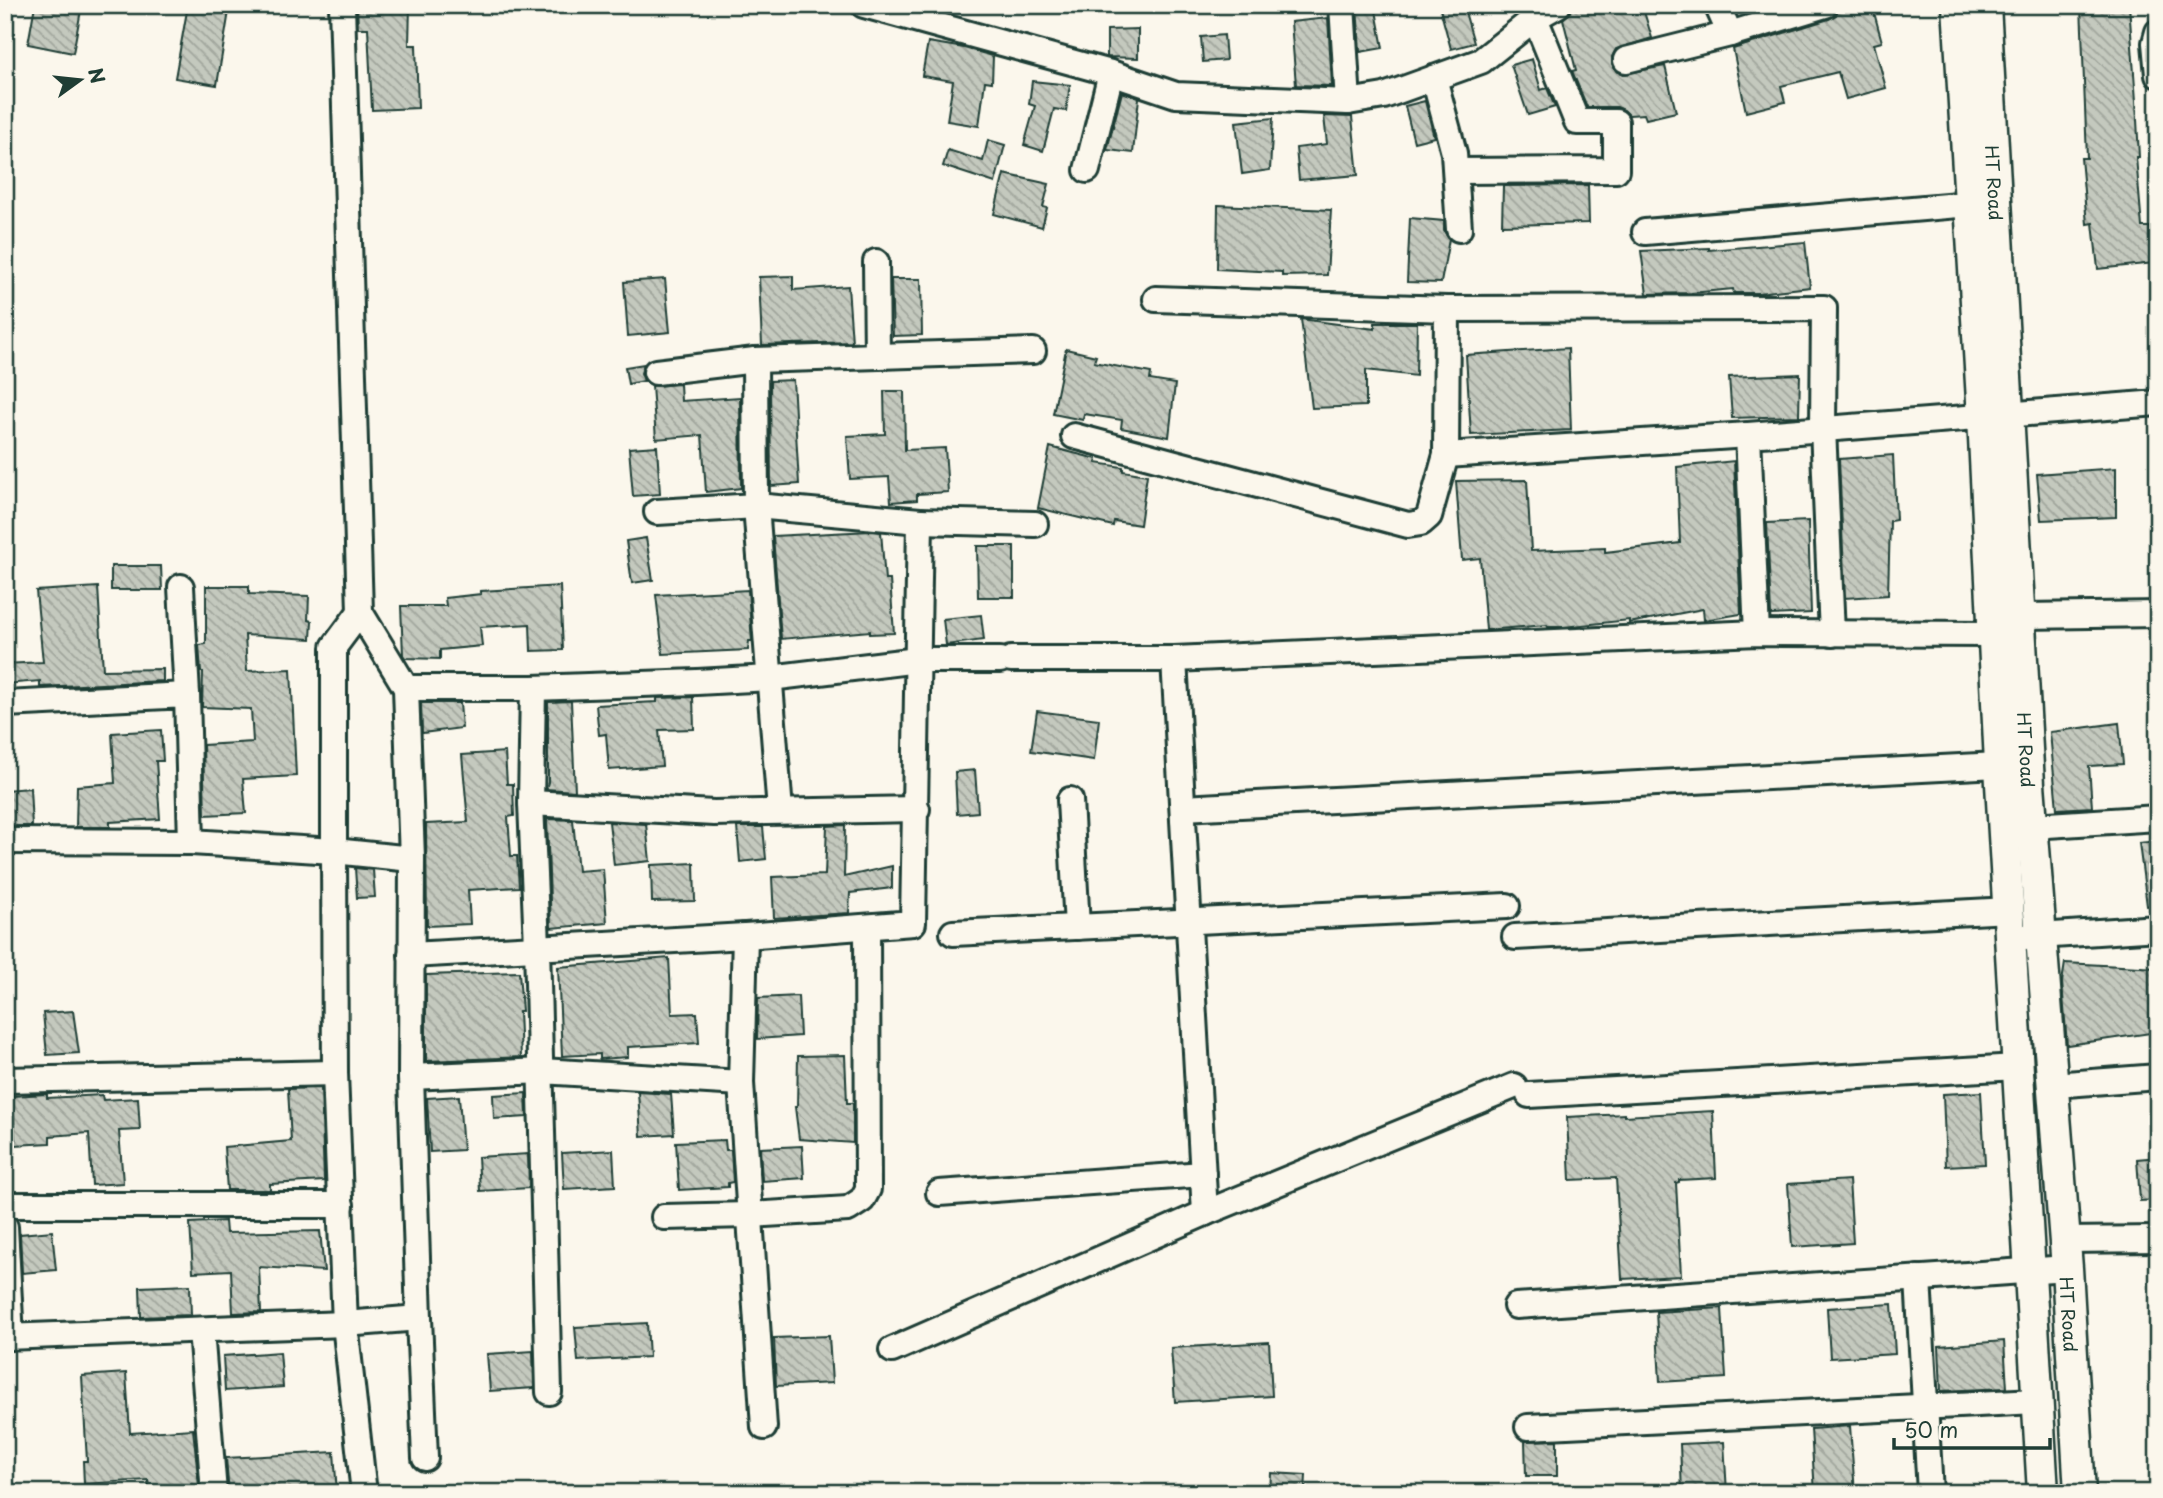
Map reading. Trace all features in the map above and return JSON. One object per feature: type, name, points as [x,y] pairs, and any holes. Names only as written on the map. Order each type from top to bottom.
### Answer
[{"type":"street","points":[[342,5],[360,612],[406,688],[412,859],[411,1077],[425,1458]]},
{"type":"street","points":[[864,5],[1111,73],[1176,95],[1348,102],[1384,96],[1481,61],[1535,19],[1558,5]]},
{"type":"street","points":[[1342,5],[1348,102]]},
{"type":"street","points":[[1717,5],[1730,34]]},
{"type":"street","points":[[1626,60],[1730,34],[1825,5]]},
{"type":"street","name":"HT Road","points":[[1958,5],[1976,88],[1996,416],[1992,634],[2015,764]]},
{"type":"street","name":"HT Road","points":[[1985,5],[1976,88],[1970,204],[2020,616],[2015,764],[2019,827],[2040,936],[2066,1254],[2080,1493]]},
{"type":"street","points":[[1456,171],[1616,170],[1616,122],[1577,122],[1535,19]]},
{"type":"street","points":[[2158,32],[2154,43],[2158,75]]},
{"type":"street","points":[[1087,170],[1111,73]]},
{"type":"street","points":[[1434,78],[1454,153],[1459,229]]},
{"type":"street","points":[[1646,232],[1970,204]]},
{"type":"street","points":[[876,262],[877,356]]},
{"type":"street","points":[[1156,299],[1447,309],[1824,308],[1823,428],[1832,634]]},
{"type":"street","points":[[1074,436],[1408,525],[1421,523],[1429,516],[1446,455],[1447,309]]},
{"type":"street","points":[[656,372],[755,360],[1033,351]]},
{"type":"street","points":[[755,360],[756,506],[780,811]]},
{"type":"street","points":[[1446,455],[2158,403]]},
{"type":"street","points":[[1748,435],[1756,633]]},
{"type":"street","points":[[657,512],[756,506],[920,521],[1035,524]]},
{"type":"street","points":[[411,955],[745,936],[914,923],[920,521]]},
{"type":"street","points":[[181,587],[191,842]]},
{"type":"street","points":[[360,612],[334,647],[334,851],[335,1073],[345,1324],[363,1493]]},
{"type":"street","points":[[406,688],[533,688],[770,677],[918,660],[1174,659],[1756,633],[1992,634],[2020,616],[2158,614]]},
{"type":"street","points":[[1174,659],[1205,1213]]},
{"type":"street","points":[[533,688],[531,803],[549,1392]]},
{"type":"street","points":[[5,704],[187,695]]},
{"type":"street","points":[[1183,808],[2015,764]]},
{"type":"street","points":[[1070,800],[1077,927]]},
{"type":"street","points":[[531,803],[714,813],[916,809]]},
{"type":"street","points":[[2019,827],[2158,818]]},
{"type":"street","name":"HT Road","points":[[2019,827],[2010,924],[2043,1493]]},
{"type":"street","points":[[5,841],[191,842],[412,859]]},
{"type":"street","points":[[953,933],[1507,906]]},
{"type":"street","points":[[1515,936],[2010,924],[2040,936],[2158,928]]},
{"type":"street","points":[[664,1217],[848,1209],[862,1200],[868,1189],[867,927]]},
{"type":"street","points":[[745,936],[741,1083],[764,1427]]},
{"type":"street","points":[[892,1350],[1205,1213],[1521,1091],[2017,1066]]},
{"type":"street","points":[[411,1077],[541,1071],[741,1083]]},
{"type":"street","points":[[5,1080],[335,1073]]},
{"type":"street","points":[[2053,1085],[2158,1077]]},
{"type":"street","points":[[939,1193],[1203,1174]]},
{"type":"street","points":[[5,1205],[341,1205]]},
{"type":"street","points":[[5,1227],[8,1337],[345,1324],[419,1318]]},
{"type":"street","points":[[1516,1306],[2029,1270],[2066,1254],[2158,1239]]},
{"type":"street","points":[[1918,1278],[1930,1493]]},
{"type":"street","points":[[201,1330],[214,1493]]},
{"type":"street","points":[[1528,1427],[2036,1401]]},
{"type":"building","points":[[35,5],[82,5],[73,53],[28,44]]},
{"type":"building","points":[[188,5],[230,5],[217,85],[175,78]]},
{"type":"building","points":[[357,5],[410,5],[409,45],[416,45],[418,108],[372,110],[368,28],[358,28]]},
{"type":"building","points":[[1357,5],[1375,5],[1383,48],[1360,52]]},
{"type":"building","points":[[1439,5],[1463,5],[1474,43],[1451,49]]},
{"type":"building","points":[[1573,5],[1642,5],[1652,38],[1616,49],[1612,64],[1616,71],[1623,74],[1665,66],[1676,112],[1646,119],[1644,114],[1629,115],[1617,107],[1587,107],[1572,71],[1576,70],[1563,19],[1570,13]]},
{"type":"building","points":[[1839,5],[1872,5],[1882,42],[1874,44],[1886,88],[1846,99],[1838,72],[1781,86],[1785,102],[1746,112],[1733,49],[1829,19],[1836,15]]},
{"type":"building","points":[[2081,5],[2129,5],[2142,227],[2150,227],[2154,263],[2098,269],[2093,223],[2087,224],[2081,158],[2087,158]]},
{"type":"building","points":[[1328,18],[1332,86],[1296,85],[1291,22]]},
{"type":"building","points":[[1138,29],[1138,58],[1107,57],[1107,30]]},
{"type":"building","points":[[1224,35],[1226,60],[1203,62],[1201,37]]},
{"type":"building","points":[[928,42],[993,56],[992,82],[985,81],[979,126],[947,121],[953,81],[922,76]]},
{"type":"building","points":[[1532,59],[1541,90],[1547,88],[1555,107],[1528,115],[1511,65]]},
{"type":"building","points":[[1032,81],[1070,85],[1066,111],[1054,109],[1043,151],[1024,145],[1035,106],[1029,104]]},
{"type":"building","points":[[1122,92],[1139,98],[1133,153],[1107,150]]},
{"type":"building","points":[[1425,101],[1434,137],[1414,142],[1405,106]]},
{"type":"building","points":[[1324,116],[1352,117],[1358,175],[1299,180],[1296,148],[1327,144]]},
{"type":"building","points":[[1273,118],[1270,170],[1242,174],[1236,122]]},
{"type":"building","points":[[988,140],[1005,145],[995,183],[943,166],[948,150],[983,161]]},
{"type":"building","points":[[1004,174],[1049,184],[1043,207],[1047,208],[1042,227],[994,214]]},
{"type":"building","points":[[1588,185],[1589,223],[1502,225],[1503,186]]},
{"type":"building","points":[[1218,205],[1331,210],[1327,275],[1282,276],[1282,272],[1217,269]]},
{"type":"building","points":[[1410,218],[1444,221],[1444,231],[1449,239],[1441,283],[1407,282]]},
{"type":"building","points":[[1805,242],[1810,287],[1758,293],[1734,293],[1733,289],[1647,294],[1641,251],[1709,250]]},
{"type":"building","points":[[793,276],[793,290],[848,286],[852,342],[762,345],[759,277]]},
{"type":"building","points":[[665,279],[670,332],[628,336],[624,282]]},
{"type":"building","points":[[891,279],[921,279],[922,335],[893,336]]},
{"type":"building","points":[[1301,319],[1375,329],[1375,323],[1417,323],[1416,376],[1366,370],[1366,406],[1312,408]]},
{"type":"building","points":[[1568,348],[1571,430],[1471,435],[1466,355]]},
{"type":"building","points":[[1066,349],[1096,356],[1094,362],[1151,373],[1150,380],[1175,384],[1169,437],[1121,428],[1122,420],[1084,414],[1083,420],[1053,414]]},
{"type":"building","points":[[644,364],[641,373],[644,381],[628,384],[625,367]]},
{"type":"building","points":[[1800,374],[1799,416],[1732,418],[1729,377]]},
{"type":"building","points":[[793,380],[799,484],[771,486],[770,381]]},
{"type":"building","points":[[680,384],[681,401],[740,397],[741,488],[706,492],[702,435],[656,439],[652,386]]},
{"type":"building","points":[[884,391],[904,391],[905,450],[945,448],[948,492],[917,494],[917,500],[891,502],[889,477],[850,479],[847,436],[885,434]]},
{"type":"building","points":[[657,446],[660,494],[633,496],[629,448]]},
{"type":"building","points":[[1050,447],[1097,459],[1096,463],[1123,467],[1123,471],[1147,475],[1140,525],[1114,521],[1113,526],[1038,508]]},
{"type":"building","points":[[1893,455],[1896,520],[1890,521],[1888,595],[1845,598],[1839,459]]},
{"type":"building","points":[[1734,461],[1741,614],[1704,620],[1703,609],[1629,623],[1629,620],[1563,627],[1547,625],[1486,630],[1480,558],[1462,560],[1456,481],[1527,480],[1531,551],[1605,548],[1605,552],[1680,543],[1677,467]]},
{"type":"building","points":[[2116,468],[2116,517],[2041,520],[2037,474]]},
{"type":"building","points":[[1808,521],[1811,613],[1771,615],[1767,523]]},
{"type":"building","points":[[881,532],[885,580],[890,580],[894,633],[870,634],[870,631],[781,639],[773,536]]},
{"type":"building","points":[[646,538],[653,580],[632,583],[626,541]]},
{"type":"building","points":[[977,546],[1014,546],[1014,597],[978,597]]},
{"type":"building","points":[[111,566],[161,566],[162,590],[111,590]]},
{"type":"building","points":[[206,586],[249,586],[249,594],[309,596],[308,620],[312,621],[311,639],[245,635],[247,671],[291,669],[296,776],[243,779],[246,813],[205,815],[203,745],[253,742],[251,709],[202,707],[203,672],[199,645],[206,644]]},
{"type":"building","points":[[560,586],[563,650],[531,651],[530,624],[480,627],[482,646],[440,650],[440,659],[405,658],[403,655],[401,606],[446,606],[445,598],[481,594],[481,591]]},
{"type":"building","points":[[98,587],[103,670],[163,669],[163,681],[40,687],[40,681],[5,684],[5,664],[43,662],[36,591]]},
{"type":"building","points":[[748,590],[752,641],[749,641],[748,650],[663,654],[656,595]]},
{"type":"building","points":[[981,615],[984,640],[946,645],[943,619]]},
{"type":"building","points":[[693,697],[694,729],[659,730],[662,766],[609,770],[606,734],[599,735],[596,705]]},
{"type":"building","points":[[571,701],[575,791],[546,789],[548,702]]},
{"type":"building","points":[[421,703],[460,703],[462,728],[422,733]]},
{"type":"building","points":[[1037,711],[1099,719],[1094,760],[1031,751]]},
{"type":"building","points":[[2119,723],[2123,764],[2089,766],[2092,807],[2057,809],[2050,732]]},
{"type":"building","points":[[161,730],[163,761],[156,761],[160,819],[110,822],[110,827],[76,827],[77,786],[115,783],[112,733]]},
{"type":"building","points":[[505,752],[507,784],[513,784],[514,816],[508,817],[511,856],[517,856],[519,887],[468,890],[470,924],[427,926],[426,824],[468,822],[462,755]]},
{"type":"building","points":[[975,770],[978,812],[957,814],[955,772]]},
{"type":"building","points":[[30,788],[32,826],[5,826],[5,790]]},
{"type":"building","points":[[547,819],[573,820],[578,871],[603,869],[607,923],[551,928]]},
{"type":"building","points":[[609,822],[646,824],[650,861],[614,865]]},
{"type":"building","points":[[845,825],[844,877],[892,866],[892,888],[850,893],[849,913],[774,918],[772,877],[825,875],[827,826]]},
{"type":"building","points":[[737,827],[763,827],[766,859],[740,862]]},
{"type":"building","points":[[2158,841],[2158,905],[2147,906],[2139,843]]},
{"type":"building","points":[[694,863],[695,901],[652,902],[651,865]]},
{"type":"building","points":[[355,868],[373,870],[375,897],[357,898]]},
{"type":"building","points":[[669,958],[672,1014],[697,1013],[699,1043],[628,1047],[628,1057],[600,1059],[600,1054],[562,1056],[558,967]]},
{"type":"building","points":[[2065,963],[2158,968],[2158,1032],[2067,1045],[2062,982]]},
{"type":"building","points":[[519,972],[521,1057],[426,1061],[426,975]]},
{"type":"building","points":[[798,996],[800,1036],[757,1039],[758,998]]},
{"type":"building","points":[[73,1011],[79,1053],[47,1055],[43,1013]]},
{"type":"building","points":[[845,1055],[847,1103],[853,1103],[853,1143],[799,1139],[795,1107],[798,1056]]},
{"type":"building","points":[[321,1088],[324,1181],[270,1184],[270,1190],[227,1190],[224,1147],[291,1141],[288,1089]]},
{"type":"building","points":[[638,1092],[671,1094],[674,1134],[641,1136]]},
{"type":"building","points":[[1981,1092],[1985,1164],[1946,1166],[1943,1094]]},
{"type":"building","points":[[526,1093],[527,1117],[494,1119],[493,1095]]},
{"type":"building","points":[[47,1094],[47,1098],[102,1095],[103,1100],[138,1098],[140,1130],[119,1131],[123,1183],[92,1185],[89,1133],[50,1136],[50,1143],[15,1145],[12,1096]]},
{"type":"building","points":[[459,1096],[463,1150],[430,1152],[427,1098]]},
{"type":"building","points":[[1713,1111],[1716,1178],[1679,1180],[1676,1183],[1681,1276],[1622,1279],[1616,1178],[1570,1180],[1567,1117]]},
{"type":"building","points":[[725,1140],[726,1150],[731,1150],[733,1182],[728,1183],[728,1187],[679,1190],[676,1142]]},
{"type":"building","points":[[802,1146],[804,1178],[762,1181],[760,1148]]},
{"type":"building","points":[[613,1150],[615,1186],[564,1189],[562,1153]]},
{"type":"building","points":[[528,1154],[529,1188],[480,1191],[478,1157]]},
{"type":"building","points":[[2158,1157],[2158,1200],[2140,1201],[2137,1159]]},
{"type":"building","points":[[1849,1180],[1853,1243],[1792,1247],[1788,1184]]},
{"type":"building","points":[[225,1221],[226,1233],[320,1231],[324,1271],[259,1267],[261,1312],[233,1313],[231,1270],[193,1272],[190,1223]]},
{"type":"building","points":[[52,1231],[56,1270],[22,1273],[20,1234]]},
{"type":"building","points":[[190,1285],[191,1315],[141,1317],[140,1287]]},
{"type":"building","points":[[1892,1304],[1895,1354],[1830,1358],[1827,1308]]},
{"type":"building","points":[[1722,1308],[1726,1378],[1660,1382],[1656,1312]]},
{"type":"building","points":[[647,1323],[649,1357],[578,1361],[575,1327]]},
{"type":"building","points":[[829,1336],[832,1383],[776,1386],[774,1338]]},
{"type":"building","points":[[2004,1341],[2007,1388],[1941,1391],[1939,1346]]},
{"type":"building","points":[[1269,1342],[1272,1396],[1175,1402],[1171,1348]]},
{"type":"building","points":[[533,1351],[534,1388],[490,1391],[487,1354]]},
{"type":"building","points":[[280,1352],[283,1387],[225,1391],[223,1356]]},
{"type":"building","points":[[126,1373],[130,1433],[193,1429],[199,1486],[149,1489],[148,1480],[84,1484],[83,1461],[87,1461],[82,1376]]},
{"type":"building","points":[[1850,1426],[1855,1493],[1815,1493],[1811,1429]]},
{"type":"building","points":[[1557,1440],[1557,1476],[1526,1476],[1525,1441]]},
{"type":"building","points":[[1724,1442],[1727,1493],[1682,1493],[1680,1444]]},
{"type":"building","points":[[334,1452],[337,1493],[283,1493],[283,1489],[229,1493],[226,1458]]},
{"type":"building","points":[[1271,1473],[1306,1475],[1305,1493],[1270,1493]]}]
